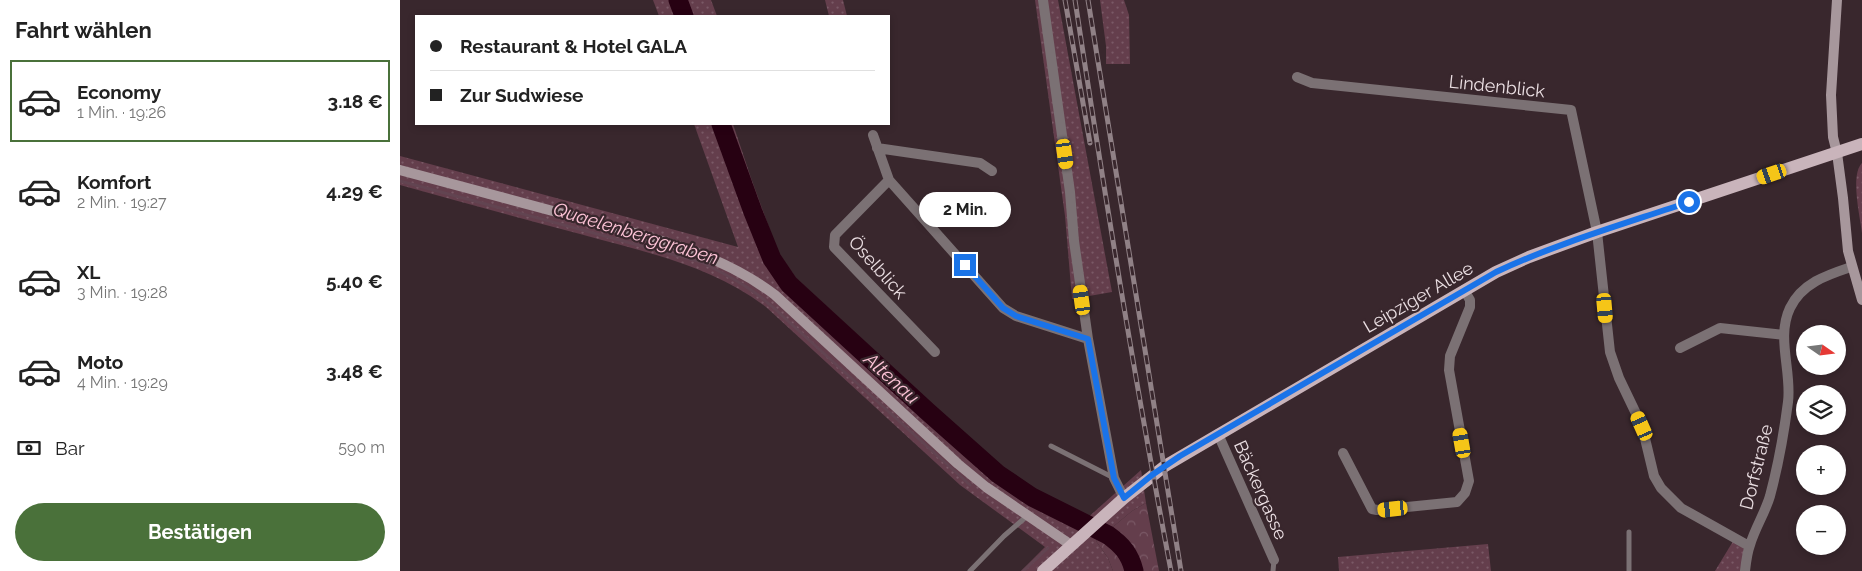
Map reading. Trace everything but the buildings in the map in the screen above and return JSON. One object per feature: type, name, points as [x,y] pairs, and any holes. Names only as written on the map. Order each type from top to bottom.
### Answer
[{"type":"main road","name":"Leipziger Allee","points":[[1043,571],[1124,498],[1158,471],[1464,290],[1529,257],[1597,232],[1862,144]]},
{"type":"street","points":[[1043,0],[1070,192],[1074,241],[1088,339],[1114,478],[1124,498]]},
{"type":"street","points":[[1837,0],[1831,114],[1843,198],[1846,241],[1851,267],[1862,300]]},
{"type":"street","name":"Lindenblick","points":[[1297,77],[1312,83],[1571,110],[1597,232]]},
{"type":"street","points":[[873,135],[888,180],[1003,308],[1016,316],[1088,339]]},
{"type":"street","points":[[877,148],[980,163],[992,171]]},
{"type":"street","points":[[400,170],[662,240],[712,257],[733,267],[756,280],[775,295],[958,464],[986,487],[1071,545]]},
{"type":"street","name":"Öselblick","points":[[888,180],[835,234],[834,247],[935,352]]},
{"type":"street","points":[[1597,232],[1610,352],[1619,378],[1642,426],[1654,476],[1661,488],[1681,508],[1749,546]]},
{"type":"street","name":"Dorfstraße","points":[[1744,571],[1749,546],[1769,497],[1788,400],[1789,381],[1784,335],[1787,316],[1791,306],[1800,294],[1813,282],[1851,267]]},
{"type":"street","points":[[1343,453],[1372,509],[1457,502],[1465,493],[1469,481],[1449,370],[1450,356],[1470,307],[1470,300],[1464,290]]},
{"type":"street","points":[[1680,348],[1720,328],[1784,335]]},
{"type":"street","name":"Bäckergasse","points":[[1218,434],[1274,560]]},
{"type":"lane","points":[[1051,446],[1114,478]]},
{"type":"lane","points":[[970,571],[1004,536],[1027,516]]},
{"type":"lane","points":[[1629,532],[1629,571]]},
{"type":"lane","points":[[1273,571],[1274,560]]},
{"type":"green space","points":[[653,0],[711,0],[717,15],[659,15]]},
{"type":"green space","points":[[825,0],[843,0],[847,15],[829,15]]},
{"type":"green space","points":[[1035,0],[1058,0],[1112,292],[1072,299],[1065,216]]},
{"type":"green space","points":[[1100,0],[1124,0],[1129,15],[1130,64],[1106,64],[1106,46]]},
{"type":"green space","points":[[694,125],[733,125],[778,252],[796,278],[1010,476],[1032,492],[1084,521],[1141,470],[1146,503],[1132,511],[1096,541],[1108,558],[1113,571],[1021,571],[1045,547],[960,485],[766,307],[723,280],[653,254],[400,185],[400,156],[738,247]]},
{"type":"green space","points":[[1862,163],[1862,233],[1856,186],[1858,169]]},
{"type":"green space","points":[[1146,503],[1159,571],[1113,571],[1108,558],[1096,541],[1132,511]]},
{"type":"green space","points":[[1735,538],[1749,546],[1745,571],[1715,571]]},
{"type":"green space","points":[[1488,544],[1491,571],[1339,571],[1338,557]]},
{"type":"waterway","name":"Altenau","points":[[678,0],[684,15]]},
{"type":"waterway","name":"Altenau","points":[[721,125],[772,259],[789,284],[998,474],[1032,497],[1108,535],[1125,550],[1134,571]]},
{"type":"waterway","name":"Quaelenberggraben","points":[[400,181],[701,262],[726,275],[768,302],[970,485]]},
{"type":"waterway","points":[[1023,571],[1048,548]]},
{"type":"railway","points":[[1065,0],[1090,143]]},
{"type":"railway","points":[[1075,0],[1120,286],[1171,571]]},
{"type":"railway","points":[[1088,0],[1181,571]]},
{"type":"route","points":[[965,265],[1003,308],[1016,316],[1088,339],[1114,478],[1124,498],[1152,475],[1180,456],[1496,272],[1529,257],[1597,232],[1689,202]]}]
